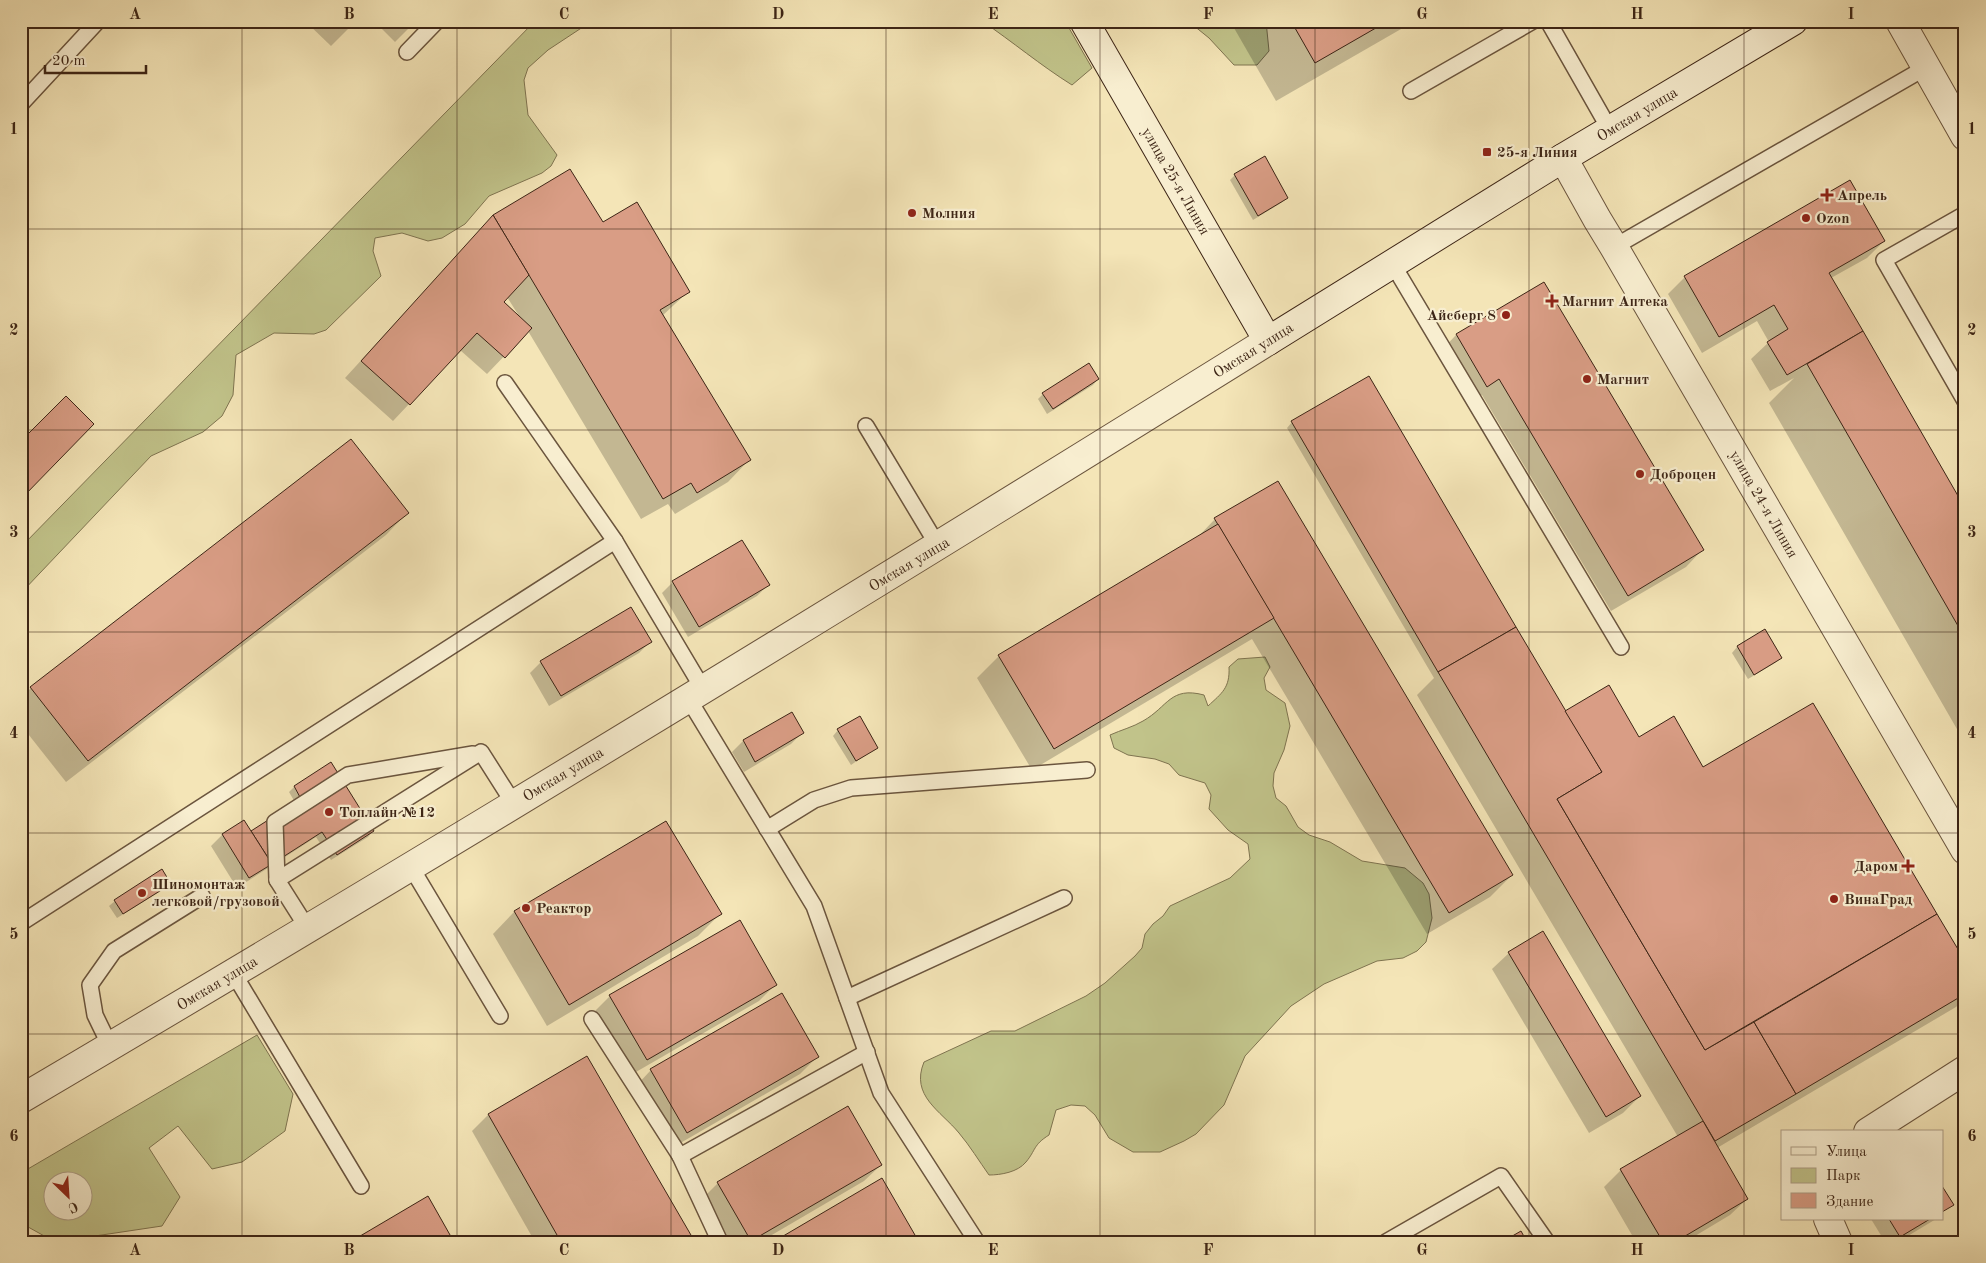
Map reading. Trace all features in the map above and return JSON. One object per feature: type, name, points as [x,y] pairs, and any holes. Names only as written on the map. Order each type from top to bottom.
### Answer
[{"type":"street","name":"улица 25-я Линия","points":[[1084,21],[1268,340]]},
{"type":"street","name":"Омская улица","points":[[21,1099],[234,974],[695,694],[938,546],[1563,158],[1793,21]]},
{"type":"street","points":[[1900,21],[1965,136]]},
{"type":"street","name":"улица 24-я Линия","points":[[1563,158],[1965,850]]},
{"type":"street","points":[[1871,1130],[1965,1070]]},
{"type":"street","points":[[1828,1220],[1838,1242]]},
{"type":"lane","points":[[21,104],[98,21]]},
{"type":"lane","points":[[407,52],[437,21]]},
{"type":"lane","points":[[1411,91],[1533,21]]},
{"type":"lane","points":[[1548,21],[1610,130]]},
{"type":"lane","points":[[1614,247],[1925,68]]},
{"type":"lane","points":[[1965,214],[1884,260],[1965,401]]},
{"type":"lane","points":[[1392,263],[1621,647]]},
{"type":"lane","points":[[505,383],[615,542],[767,829],[814,906],[882,1093],[977,1242]]},
{"type":"lane","points":[[866,426],[938,546]]},
{"type":"lane","points":[[21,923],[615,542]]},
{"type":"lane","points":[[481,752],[514,804]]},
{"type":"lane","points":[[277,880],[481,752]]},
{"type":"lane","points":[[308,929],[277,880],[275,822],[348,775],[481,752]]},
{"type":"lane","points":[[767,829],[814,800],[850,788],[1087,770]]},
{"type":"lane","points":[[411,866],[500,1016]]},
{"type":"lane","points":[[110,1046],[94,1015],[90,985],[114,951],[202,896]]},
{"type":"lane","points":[[847,998],[1064,898]]},
{"type":"lane","points":[[234,974],[361,1186]]},
{"type":"lane","points":[[592,1019],[680,1156],[720,1242]]},
{"type":"lane","points":[[680,1156],[867,1052]]},
{"type":"lane","points":[[1386,1242],[1501,1176],[1547,1242]]},
{"type":"green space","points":[[535,21],[592,21],[548,50],[528,68],[524,80],[528,115],[557,155],[551,166],[542,173],[489,196],[465,224],[442,238],[428,241],[402,233],[375,238],[373,251],[381,276],[326,330],[314,334],[274,333],[236,355],[233,395],[222,416],[203,432],[151,456],[21,593],[21,547]]},
{"type":"green space","points":[[982,21],[1065,21],[1092,68],[1072,85]]},
{"type":"green space","points":[[1188,21],[1266,21],[1269,51],[1257,65],[1234,65],[1209,38]]},
{"type":"green space","points":[[1265,657],[1270,667],[1264,678],[1266,690],[1285,703],[1290,726],[1284,750],[1274,773],[1273,786],[1276,798],[1286,806],[1298,827],[1309,835],[1330,842],[1362,861],[1405,868],[1423,883],[1429,894],[1432,918],[1426,942],[1417,951],[1403,958],[1377,961],[1324,984],[1291,1006],[1245,1056],[1224,1105],[1196,1134],[1184,1141],[1160,1152],[1133,1152],[1109,1138],[1095,1115],[1085,1106],[1071,1105],[1056,1110],[1049,1135],[1037,1145],[1023,1165],[1009,1172],[989,1175],[963,1138],[936,1110],[924,1094],[921,1074],[924,1062],[991,1031],[1015,1031],[1086,996],[1105,983],[1135,956],[1142,948],[1145,934],[1170,906],[1230,878],[1250,859],[1248,844],[1228,830],[1209,809],[1211,795],[1205,783],[1179,775],[1169,764],[1155,759],[1128,755],[1114,748],[1110,735],[1143,721],[1170,699],[1184,693],[1204,695],[1208,706],[1224,690],[1228,680],[1229,667],[1238,659]]},
{"type":"green space","points":[[257,1035],[293,1094],[285,1131],[242,1162],[212,1169],[178,1126],[149,1148],[180,1197],[162,1226],[95,1236],[82,1242],[55,1242],[21,1223],[21,1173]]},
{"type":"building","points":[[1291,21],[1388,21],[1315,63]]},
{"type":"building","points":[[1265,156],[1288,198],[1258,216],[1234,174]]},
{"type":"building","points":[[570,169],[603,222],[637,202],[690,292],[660,310],[751,460],[697,493],[691,483],[663,499],[493,215]]},
{"type":"building","points":[[1850,180],[1885,241],[1829,273],[1863,331],[1787,375],[1767,342],[1788,329],[1774,305],[1719,337],[1684,276]]},
{"type":"building","points":[[493,215],[529,275],[504,302],[532,328],[505,358],[477,333],[410,405],[361,361]]},
{"type":"building","points":[[1544,282],[1704,550],[1628,596],[1499,379],[1487,387],[1456,334]]},
{"type":"building","points":[[1863,331],[1965,508],[1965,638],[1807,364]]},
{"type":"building","points":[[1089,363],[1099,379],[1053,409],[1042,393]]},
{"type":"building","points":[[1369,376],[1516,627],[1438,672],[1291,421]]},
{"type":"building","points":[[66,396],[94,424],[21,499],[21,441]]},
{"type":"building","points":[[351,439],[409,513],[88,761],[30,687]]},
{"type":"building","points":[[1278,481],[1513,875],[1449,913],[1214,518]]},
{"type":"building","points":[[1218,524],[1274,618],[1054,749],[998,655]]},
{"type":"building","points":[[742,540],[770,585],[699,627],[672,581]]},
{"type":"building","points":[[631,607],[652,642],[561,696],[540,661]]},
{"type":"building","points":[[1516,627],[1602,772],[1557,799],[1705,1050],[1754,1022],[1796,1094],[1715,1141],[1438,672]]},
{"type":"building","points":[[1765,629],[1782,658],[1754,675],[1737,646]]},
{"type":"building","points":[[1609,685],[1639,737],[1674,716],[1703,767],[1813,703],[1937,914],[1705,1050],[1557,799],[1602,772],[1565,711]]},
{"type":"building","points":[[792,712],[804,733],[755,762],[743,740]]},
{"type":"building","points":[[860,716],[878,748],[856,761],[837,729]]},
{"type":"building","points":[[331,762],[374,831],[337,855],[322,832],[272,864],[251,831],[301,799],[294,786]]},
{"type":"building","points":[[244,820],[272,864],[249,878],[222,834]]},
{"type":"building","points":[[666,821],[722,914],[569,1005],[514,911]]},
{"type":"building","points":[[162,869],[171,884],[123,914],[114,900]]},
{"type":"building","points":[[1937,914],[1965,961],[1965,994],[1796,1094],[1754,1022]]},
{"type":"building","points":[[740,920],[777,985],[647,1060],[609,995]]},
{"type":"building","points":[[1543,931],[1641,1096],[1606,1117],[1508,952]]},
{"type":"building","points":[[782,993],[819,1057],[687,1133],[650,1069]]},
{"type":"building","points":[[587,1056],[695,1242],[561,1242],[488,1114]]},
{"type":"building","points":[[848,1106],[882,1165],[751,1241],[717,1182]]},
{"type":"building","points":[[1703,1121],[1748,1199],[1675,1242],[1663,1242],[1620,1169]]},
{"type":"building","points":[[882,1178],[919,1242],[773,1242]]},
{"type":"building","points":[[1944,1189],[1954,1205],[1944,1211]]},
{"type":"building","points":[[428,1196],[454,1242],[350,1242]]},
{"type":"building","points":[[1890,1220],[1928,1220],[1900,1237]]},
{"type":"building","points":[[1521,1231],[1527,1242],[1502,1242]]},
{"type":"place","name":"25-я Линия","points":[[1487,152]]},
{"type":"place","name":"Апрель","points":[[1827,195]]},
{"type":"place","name":"Молния","points":[[912,213]]},
{"type":"place","name":"Ozon","points":[[1806,218]]},
{"type":"place","name":"Магнит Аптека","points":[[1552,301]]},
{"type":"place","name":"Айсберг 8","points":[[1506,315]]},
{"type":"place","name":"Магнит","points":[[1587,379]]},
{"type":"place","name":"Доброцен","points":[[1640,474]]},
{"type":"place","name":"Топлайн №12","points":[[329,812]]},
{"type":"place","name":"Даром","points":[[1908,866]]},
{"type":"place","name":"Шиномонтаж легковой/грузовой","points":[[142,893]]},
{"type":"place","name":"ВинаГрад","points":[[1834,899]]},
{"type":"place","name":"Реактор","points":[[526,908]]}]
